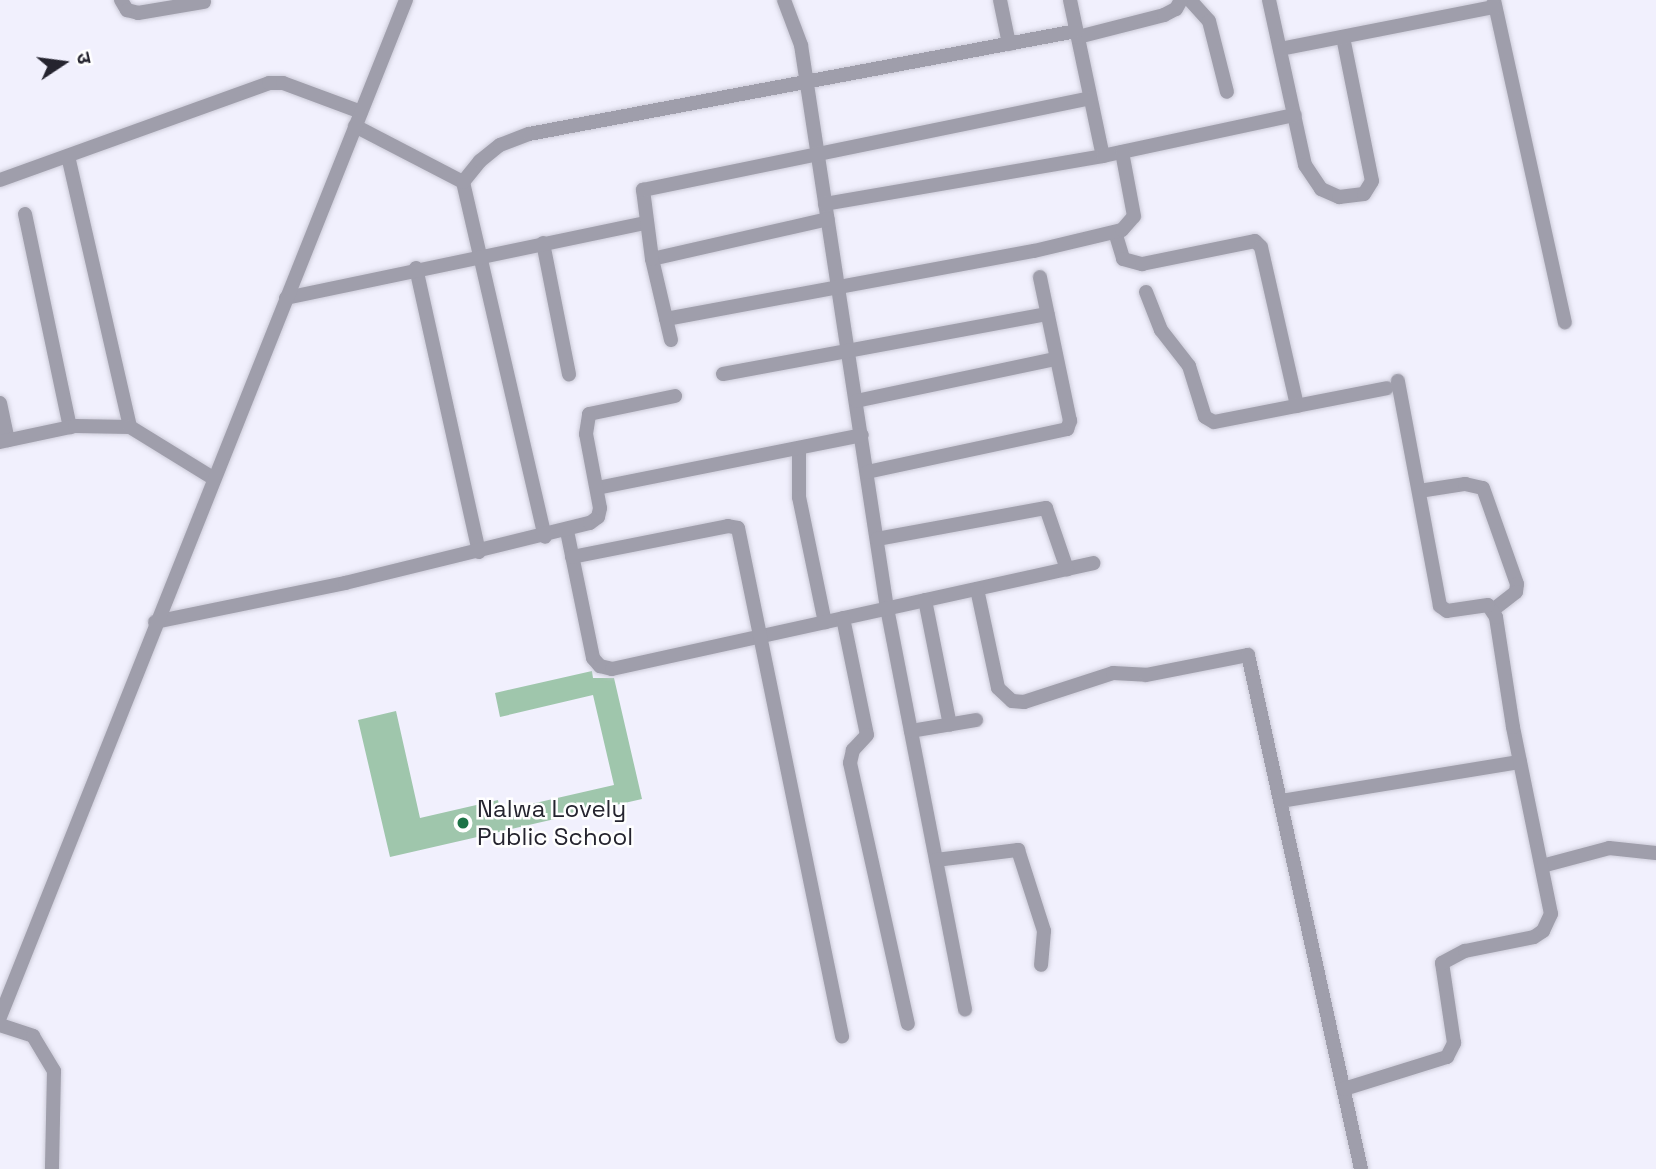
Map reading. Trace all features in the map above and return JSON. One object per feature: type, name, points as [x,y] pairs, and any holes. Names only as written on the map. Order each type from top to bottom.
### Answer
[{"type":"street","points":[[121,0],[127,10],[138,13],[204,2]]},
{"type":"street","points":[[0,1017],[155,622],[406,0]]},
{"type":"street","points":[[784,0],[801,45],[887,608],[965,1009]]},
{"type":"street","points":[[1000,0],[1009,44]]},
{"type":"street","points":[[1070,0],[1103,156]]},
{"type":"street","points":[[463,183],[480,161],[500,145],[529,134],[807,85],[1009,44],[1077,34],[1164,15],[1176,9],[1181,0]]},
{"type":"street","points":[[1190,0],[1209,21],[1227,92]]},
{"type":"street","points":[[1269,0],[1305,164],[1321,189],[1339,197],[1364,194],[1372,181],[1343,37]]},
{"type":"street","points":[[1280,49],[1495,4],[1566,322]]},
{"type":"street","points":[[0,180],[269,83],[283,83],[358,119],[463,183],[545,537]]},
{"type":"street","points":[[671,340],[652,259],[641,194],[648,187],[1090,98]]},
{"type":"street","points":[[652,259],[827,211],[1295,115]]},
{"type":"street","points":[[666,319],[839,288],[1115,232],[1130,226],[1134,216],[1122,152]]},
{"type":"street","points":[[68,156],[130,428]]},
{"type":"street","points":[[25,214],[70,427]]},
{"type":"street","points":[[286,298],[481,254],[646,223]]},
{"type":"street","points":[[1115,232],[1124,259],[1142,264],[1255,241],[1261,247],[1297,406]]},
{"type":"street","points":[[543,243],[569,374]]},
{"type":"street","points":[[416,268],[479,552]]},
{"type":"street","points":[[867,472],[1067,429],[1070,421],[1040,277]]},
{"type":"street","points":[[1146,292],[1161,330],[1189,366],[1205,417],[1223,423],[1392,384],[1419,491],[1440,606],[1447,611],[1481,605],[1493,610]]},
{"type":"street","points":[[723,374],[1047,314]]},
{"type":"street","points":[[856,401],[1056,359]]},
{"type":"street","points":[[155,622],[567,531],[598,517],[597,488],[586,434],[589,414],[675,396]]},
{"type":"street","points":[[0,403],[4,441],[70,427],[108,424],[130,428],[213,478]]},
{"type":"street","points":[[597,488],[862,435]]},
{"type":"street","points":[[799,448],[799,497],[825,622]]},
{"type":"street","points":[[1419,491],[1465,484],[1483,488],[1517,584],[1516,592],[1493,610]]},
{"type":"street","points":[[877,539],[1046,508],[1055,522],[1067,569]]},
{"type":"street","points":[[572,557],[734,525],[743,539],[842,1036]]},
{"type":"street","points":[[567,531],[593,658],[600,666],[612,668],[1093,563]]},
{"type":"street","points":[[977,589],[998,688],[1012,701],[1024,702],[1113,673],[1146,675],[1248,655],[1361,1169]]},
{"type":"street","points":[[925,600],[950,726]]},
{"type":"street","points":[[1344,1090],[1441,1060],[1451,1053],[1454,1043],[1442,963],[1465,951],[1543,931],[1552,907],[1520,762],[1493,610]]},
{"type":"street","points":[[843,618],[867,735],[853,750],[850,763],[908,1024]]},
{"type":"street","points":[[911,732],[976,720]]},
{"type":"street","points":[[1280,801],[1520,762]]},
{"type":"street","points":[[1542,866],[1609,848],[1656,853]]},
{"type":"street","points":[[936,860],[1018,850],[1044,931],[1041,965]]},
{"type":"street","points":[[0,1025],[33,1036],[54,1071],[52,1169]]},
{"type":"building","points":[[592,671],[593,678],[614,678],[642,799],[390,857],[358,720],[396,711],[420,818],[498,800],[500,811],[614,785],[593,695],[500,717],[495,693]]},
{"type":"place","name":"Nalwa Lovely Public School","points":[[463,823]]}]
